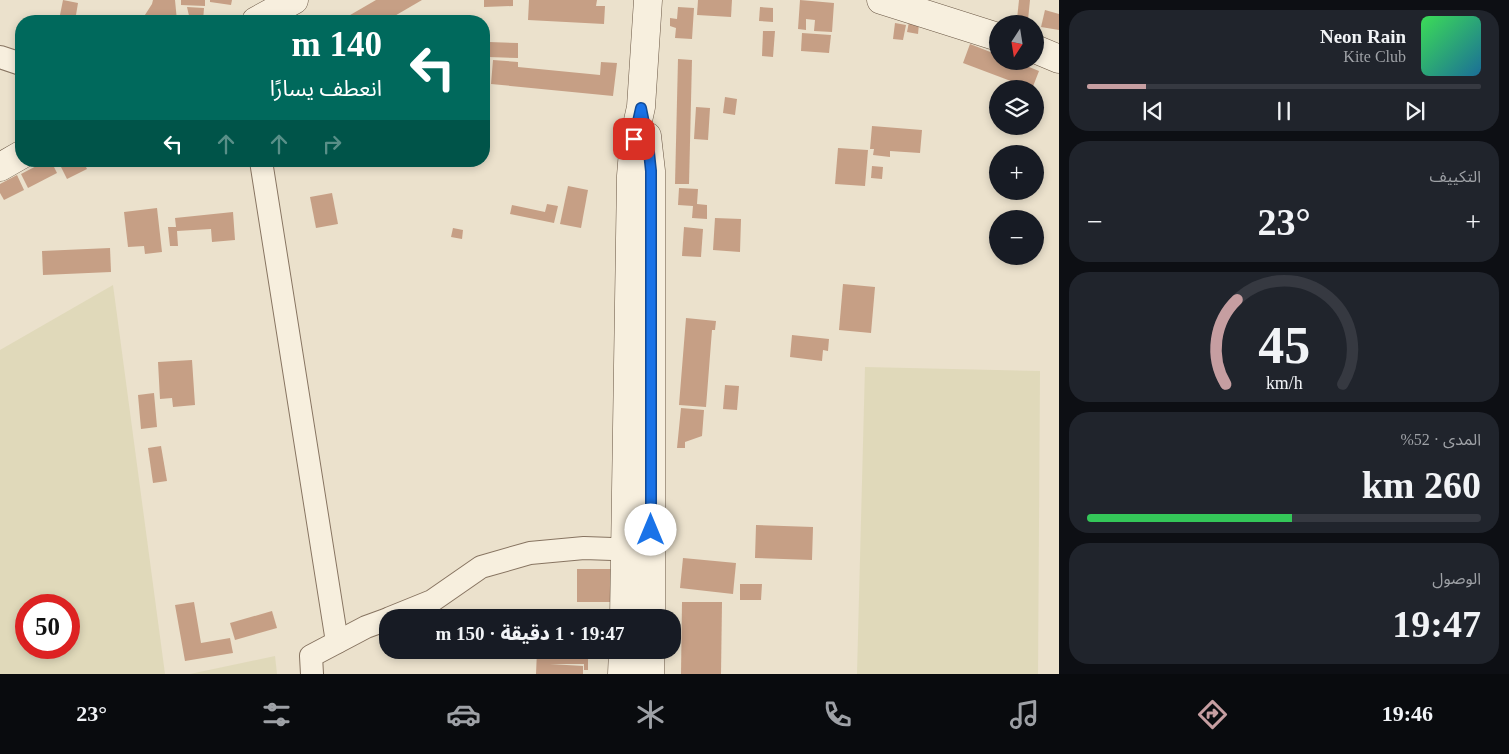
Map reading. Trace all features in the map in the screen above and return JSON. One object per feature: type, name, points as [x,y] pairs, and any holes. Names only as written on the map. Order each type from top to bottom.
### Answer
[{"type":"main road","points":[[267,15],[294,0]]},
{"type":"main road","points":[[648,0],[641,108],[634,139],[631,176],[638,550],[649,609]]},
{"type":"main road","points":[[881,0],[989,34]]},
{"type":"main road","points":[[1044,53],[1059,59]]},
{"type":"main road","points":[[0,168],[15,159]]},
{"type":"main road","points":[[626,609],[638,550]]},
{"type":"main road","points":[[622,674],[623,659]]},
{"type":"main road","points":[[650,659],[650,674]]},
{"type":"street","points":[[0,57],[15,62]]},
{"type":"street","points":[[262,167],[337,642]]},
{"type":"street","points":[[412,609],[432,601],[481,568],[530,553],[584,548],[638,550]]},
{"type":"street","points":[[312,674],[311,656],[379,622]]},
{"type":"shaded area","points":[[113,285],[165,674],[0,674],[0,350]]},
{"type":"shaded area","points":[[865,367],[1040,371],[1038,674],[857,674]]},
{"type":"shaded area","points":[[275,656],[277,674],[190,674]]},
{"type":"building","points":[[63,0],[78,3],[76,15],[60,15]]},
{"type":"building","points":[[153,0],[175,0],[176,15],[145,15]]},
{"type":"building","points":[[181,0],[205,0],[205,6],[181,5]]},
{"type":"building","points":[[210,0],[232,0],[231,5],[210,2]]},
{"type":"building","points":[[376,0],[422,0],[396,15],[350,15]]},
{"type":"building","points":[[484,0],[513,0],[513,6],[484,7]]},
{"type":"building","points":[[529,0],[597,0],[596,6],[605,6],[604,24],[528,20]]},
{"type":"building","points":[[698,0],[732,0],[731,17],[697,15]]},
{"type":"building","points":[[800,0],[834,3],[832,32],[814,31],[815,20],[806,19],[806,30],[798,29]]},
{"type":"building","points":[[1019,0],[1030,0],[1028,15],[1017,15]]},
{"type":"building","points":[[187,7],[204,8],[203,15],[189,15]]},
{"type":"building","points":[[678,7],[694,8],[692,39],[675,38],[676,28],[670,26],[670,18],[677,19]]},
{"type":"building","points":[[760,7],[773,8],[773,22],[759,21]]},
{"type":"building","points":[[1045,10],[1059,14],[1059,30],[1044,28]]},
{"type":"building","points":[[909,22],[919,24],[918,34],[907,32]]},
{"type":"building","points":[[895,23],[906,25],[903,40],[893,39]]},
{"type":"building","points":[[763,31],[775,31],[773,57],[762,56]]},
{"type":"building","points":[[802,33],[831,35],[829,53],[801,51]]},
{"type":"building","points":[[490,42],[518,43],[518,58],[490,57]]},
{"type":"building","points":[[970,44],[989,51],[989,70],[1039,71],[1036,80],[1008,80],[963,63]]},
{"type":"building","points":[[678,59],[692,60],[689,184],[675,184]]},
{"type":"building","points":[[493,60],[518,62],[518,67],[600,75],[601,62],[617,63],[613,96],[491,84]]},
{"type":"building","points":[[725,97],[737,99],[735,115],[723,113]]},
{"type":"building","points":[[696,107],[710,108],[708,140],[694,139]]},
{"type":"building","points":[[872,126],[922,130],[920,153],[890,151],[890,157],[873,155],[874,149],[870,149]]},
{"type":"building","points":[[838,148],[868,150],[865,186],[835,184]]},
{"type":"building","points":[[872,166],[883,167],[882,179],[871,178]]},
{"type":"building","points":[[34,167],[54,167],[57,173],[28,188],[21,174]]},
{"type":"building","points":[[61,167],[86,167],[87,169],[67,179]]},
{"type":"building","points":[[17,175],[24,190],[4,200],[0,193],[0,184]]},
{"type":"building","points":[[568,186],[588,190],[581,228],[560,224]]},
{"type":"building","points":[[679,188],[698,189],[697,204],[707,205],[707,219],[692,218],[693,206],[678,205]]},
{"type":"building","points":[[332,193],[338,224],[316,228],[310,197]]},
{"type":"building","points":[[547,204],[558,206],[554,223],[510,214],[512,205],[545,212]]},
{"type":"building","points":[[157,208],[162,252],[145,254],[144,246],[128,247],[124,212]]},
{"type":"building","points":[[233,212],[235,240],[212,242],[211,229],[177,231],[178,246],[170,246],[168,227],[176,227],[175,218]]},
{"type":"building","points":[[715,218],[741,219],[740,252],[713,250]]},
{"type":"building","points":[[684,227],[703,229],[701,257],[682,256]]},
{"type":"building","points":[[453,228],[463,230],[462,239],[451,237]]},
{"type":"building","points":[[110,248],[111,272],[43,275],[42,251]]},
{"type":"building","points":[[843,284],[875,287],[871,333],[839,330]]},
{"type":"building","points":[[686,318],[716,321],[715,330],[712,330],[706,407],[679,405]]},
{"type":"building","points":[[792,335],[829,339],[828,351],[823,350],[822,361],[790,357]]},
{"type":"building","points":[[192,360],[195,405],[173,407],[172,398],[160,399],[158,362]]},
{"type":"building","points":[[725,385],[739,386],[737,410],[723,409]]},
{"type":"building","points":[[154,393],[157,427],[141,429],[138,395]]},
{"type":"building","points":[[681,408],[704,410],[702,436],[685,442],[685,448],[677,448]]},
{"type":"building","points":[[161,446],[167,481],[153,483],[148,448]]},
{"type":"building","points":[[756,525],[813,527],[812,560],[755,558]]},
{"type":"building","points":[[683,558],[736,563],[733,594],[680,588]]},
{"type":"building","points":[[577,569],[611,569],[610,602],[577,602]]},
{"type":"building","points":[[740,584],[762,584],[761,600],[740,600]]},
{"type":"building","points":[[194,602],[201,643],[230,638],[233,653],[185,661],[175,605]]},
{"type":"building","points":[[682,602],[722,602],[721,674],[681,674]]},
{"type":"building","points":[[272,611],[277,628],[235,640],[230,623]]},
{"type":"building","points":[[537,659],[588,659],[588,670],[584,670],[584,664],[550,664],[583,666],[583,674],[536,674]]},
{"type":"route","points":[[634,139],[641,108],[651,171],[651,530]]}]
